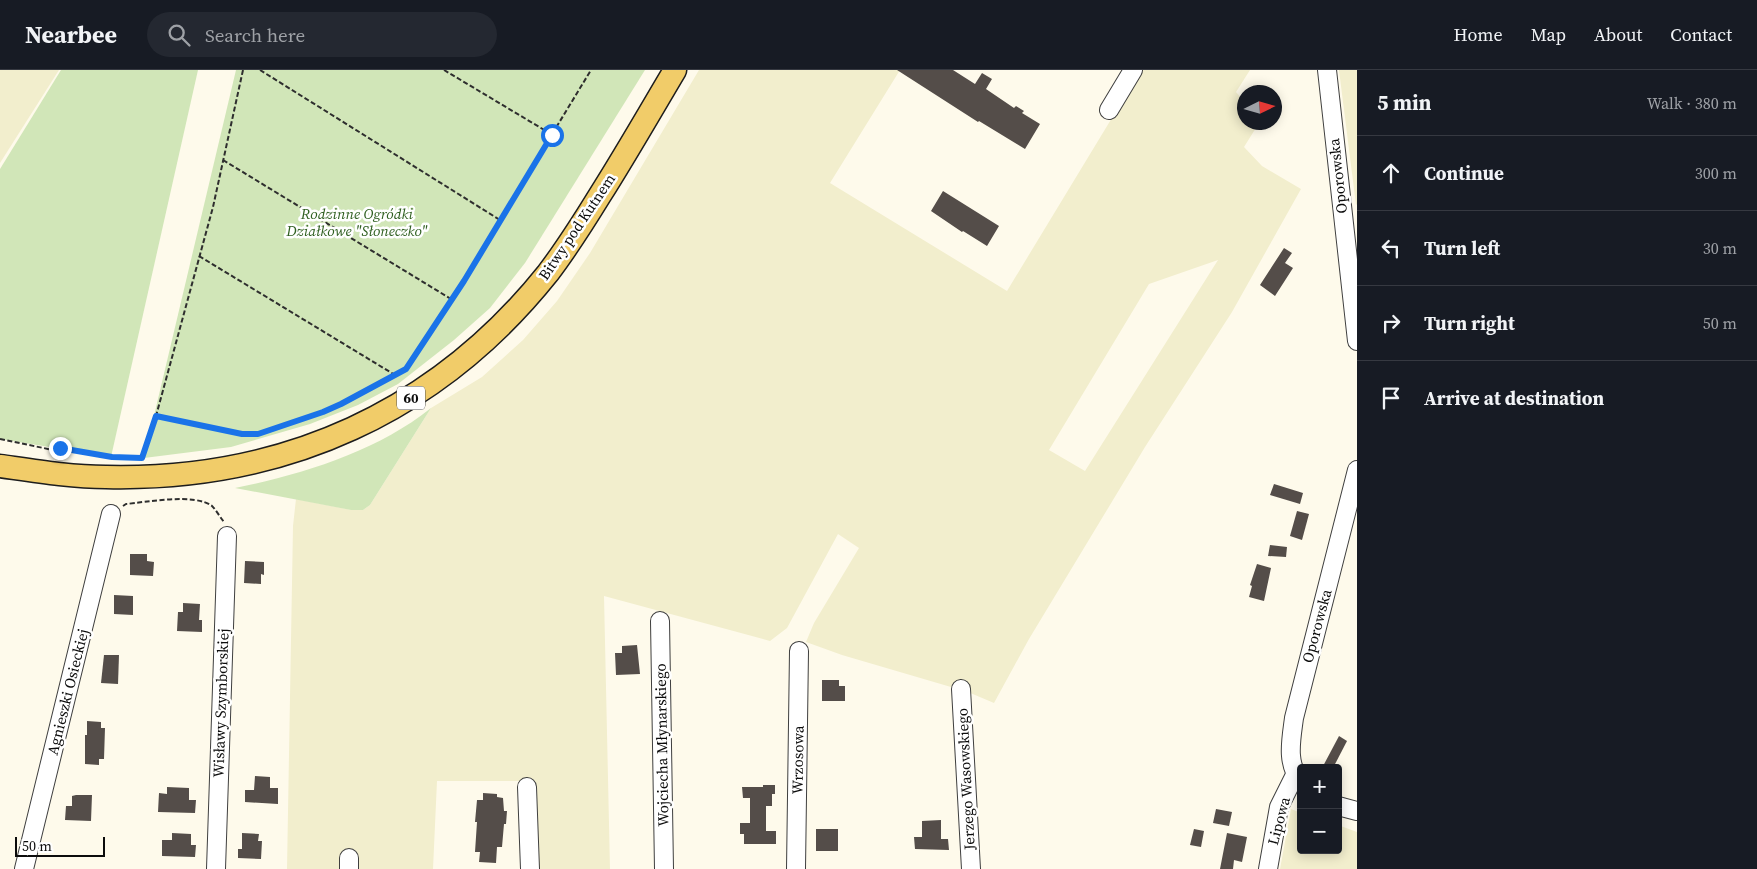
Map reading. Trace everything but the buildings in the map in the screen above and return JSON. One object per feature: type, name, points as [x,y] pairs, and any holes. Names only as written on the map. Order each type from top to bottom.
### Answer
[{"type":"main road","name":"Bitwy pod Kutnem","points":[[0,466],[38,472],[105,477],[155,476],[206,471],[288,453],[319,443],[379,416],[410,398],[473,351],[500,325],[542,279],[570,242],[596,202],[675,70]]},
{"type":"street","points":[[1109,110],[1133,70]]},
{"type":"street","name":"Oporowska","points":[[1327,70],[1357,341]]},
{"type":"street","name":"Oporowska","points":[[1297,776],[1291,762],[1294,718],[1357,470]]},
{"type":"street","name":"Agnieszki Osieckiej","points":[[24,869],[111,514]]},
{"type":"street","name":"Wisławy Szymborskiej","points":[[216,869],[227,536]]},
{"type":"street","name":"Wojciecha Młynarskiego","points":[[660,621],[664,869]]},
{"type":"street","name":"Wrzosowa","points":[[796,869],[799,651]]},
{"type":"street","name":"Jerzego Wasowskiego","points":[[961,689],[971,869]]},
{"type":"street","name":"Lipowa","points":[[1268,869],[1279,807],[1297,780]]},
{"type":"street","points":[[527,788],[530,869]]},
{"type":"street","points":[[1342,807],[1357,811]]},
{"type":"path","points":[[0,439],[53,450],[60,448],[112,457],[142,458],[156,416],[213,207],[243,70]]},
{"type":"path","points":[[260,70],[500,220]]},
{"type":"path","points":[[444,70],[552,135]]},
{"type":"path","points":[[156,416],[242,434],[258,434],[335,407],[406,369],[452,299],[591,70]]},
{"type":"path","points":[[224,160],[452,299]]},
{"type":"path","points":[[199,256],[395,375]]},
{"type":"path","points":[[111,514],[126,504],[187,499],[211,506],[225,522],[227,536]]},
{"type":"shaded area","points":[[0,70],[59,70],[0,163]]},
{"type":"shaded area","points":[[699,70],[900,70],[830,183],[1007,291],[1141,70],[1250,70],[1240,85],[1237,85],[1236,92],[1237,130],[1255,130],[1244,147],[1262,166],[1301,189],[1232,312],[1145,447],[1029,639],[994,703],[968,692],[842,655],[806,642],[814,623],[859,548],[838,534],[787,628],[770,641],[604,596],[610,869],[535,869],[531,781],[437,781],[433,869],[287,869],[293,526],[296,499],[352,510],[363,510],[370,505],[431,408],[482,377],[523,340],[557,301],[590,253]],"holes":[[[1218,260],[1085,471],[1049,450],[1149,284]]]},
{"type":"shaded area","points":[[1339,70],[1357,70],[1356,205]]},
{"type":"shaded area","points":[[1291,809],[1297,811],[1297,854],[1342,854],[1342,826],[1357,832],[1357,869],[1280,869]]},
{"type":"green space","points":[[61,70],[198,70],[111,457],[0,439],[0,169]]},
{"type":"green space","name":"Rodzinne Ogródki Działkowe \"Słoneczko\"","points":[[236,70],[645,70],[525,263],[490,308],[454,340],[398,384],[358,405],[310,424],[231,447],[144,458]]},
{"type":"green space","points":[[431,408],[370,505],[363,510],[351,510],[235,488],[287,476],[363,449],[387,437]]},
{"type":"route","points":[[60,448],[112,457],[142,458],[156,416],[242,434],[258,434],[323,412],[406,369],[464,281],[552,135]]}]
